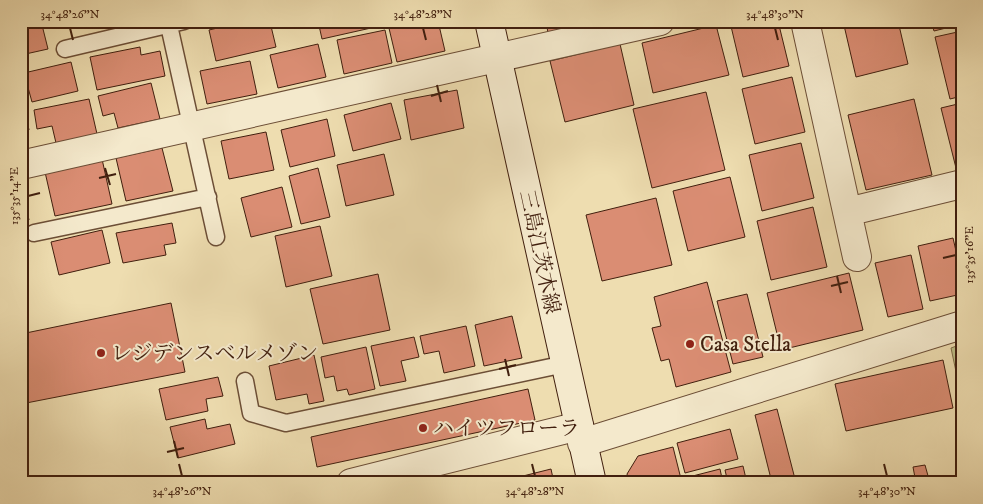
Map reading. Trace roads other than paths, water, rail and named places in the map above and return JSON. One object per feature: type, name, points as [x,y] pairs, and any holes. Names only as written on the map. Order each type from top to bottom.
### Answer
[{"type":"street","name":"三島江茨木線","points":[[488,21],[592,483]]},
{"type":"street","points":[[21,165],[497,60],[660,21]]},
{"type":"street","points":[[805,21],[857,257]]},
{"type":"street","points":[[847,212],[962,184]]},
{"type":"street","points":[[351,483],[580,434],[962,325]]},
{"type":"lane","points":[[65,49],[174,22],[192,127],[216,237]]},
{"type":"lane","points":[[34,233],[208,197]]},
{"type":"lane","points":[[245,381],[251,413],[286,423],[564,364]]},
{"type":"place","name":"Casa Stella","points":[[690,344]]},
{"type":"place","name":"レジデンスベルメゾン","points":[[101,353]]},
{"type":"place","name":"ハイツフローラ","points":[[423,428]]}]
